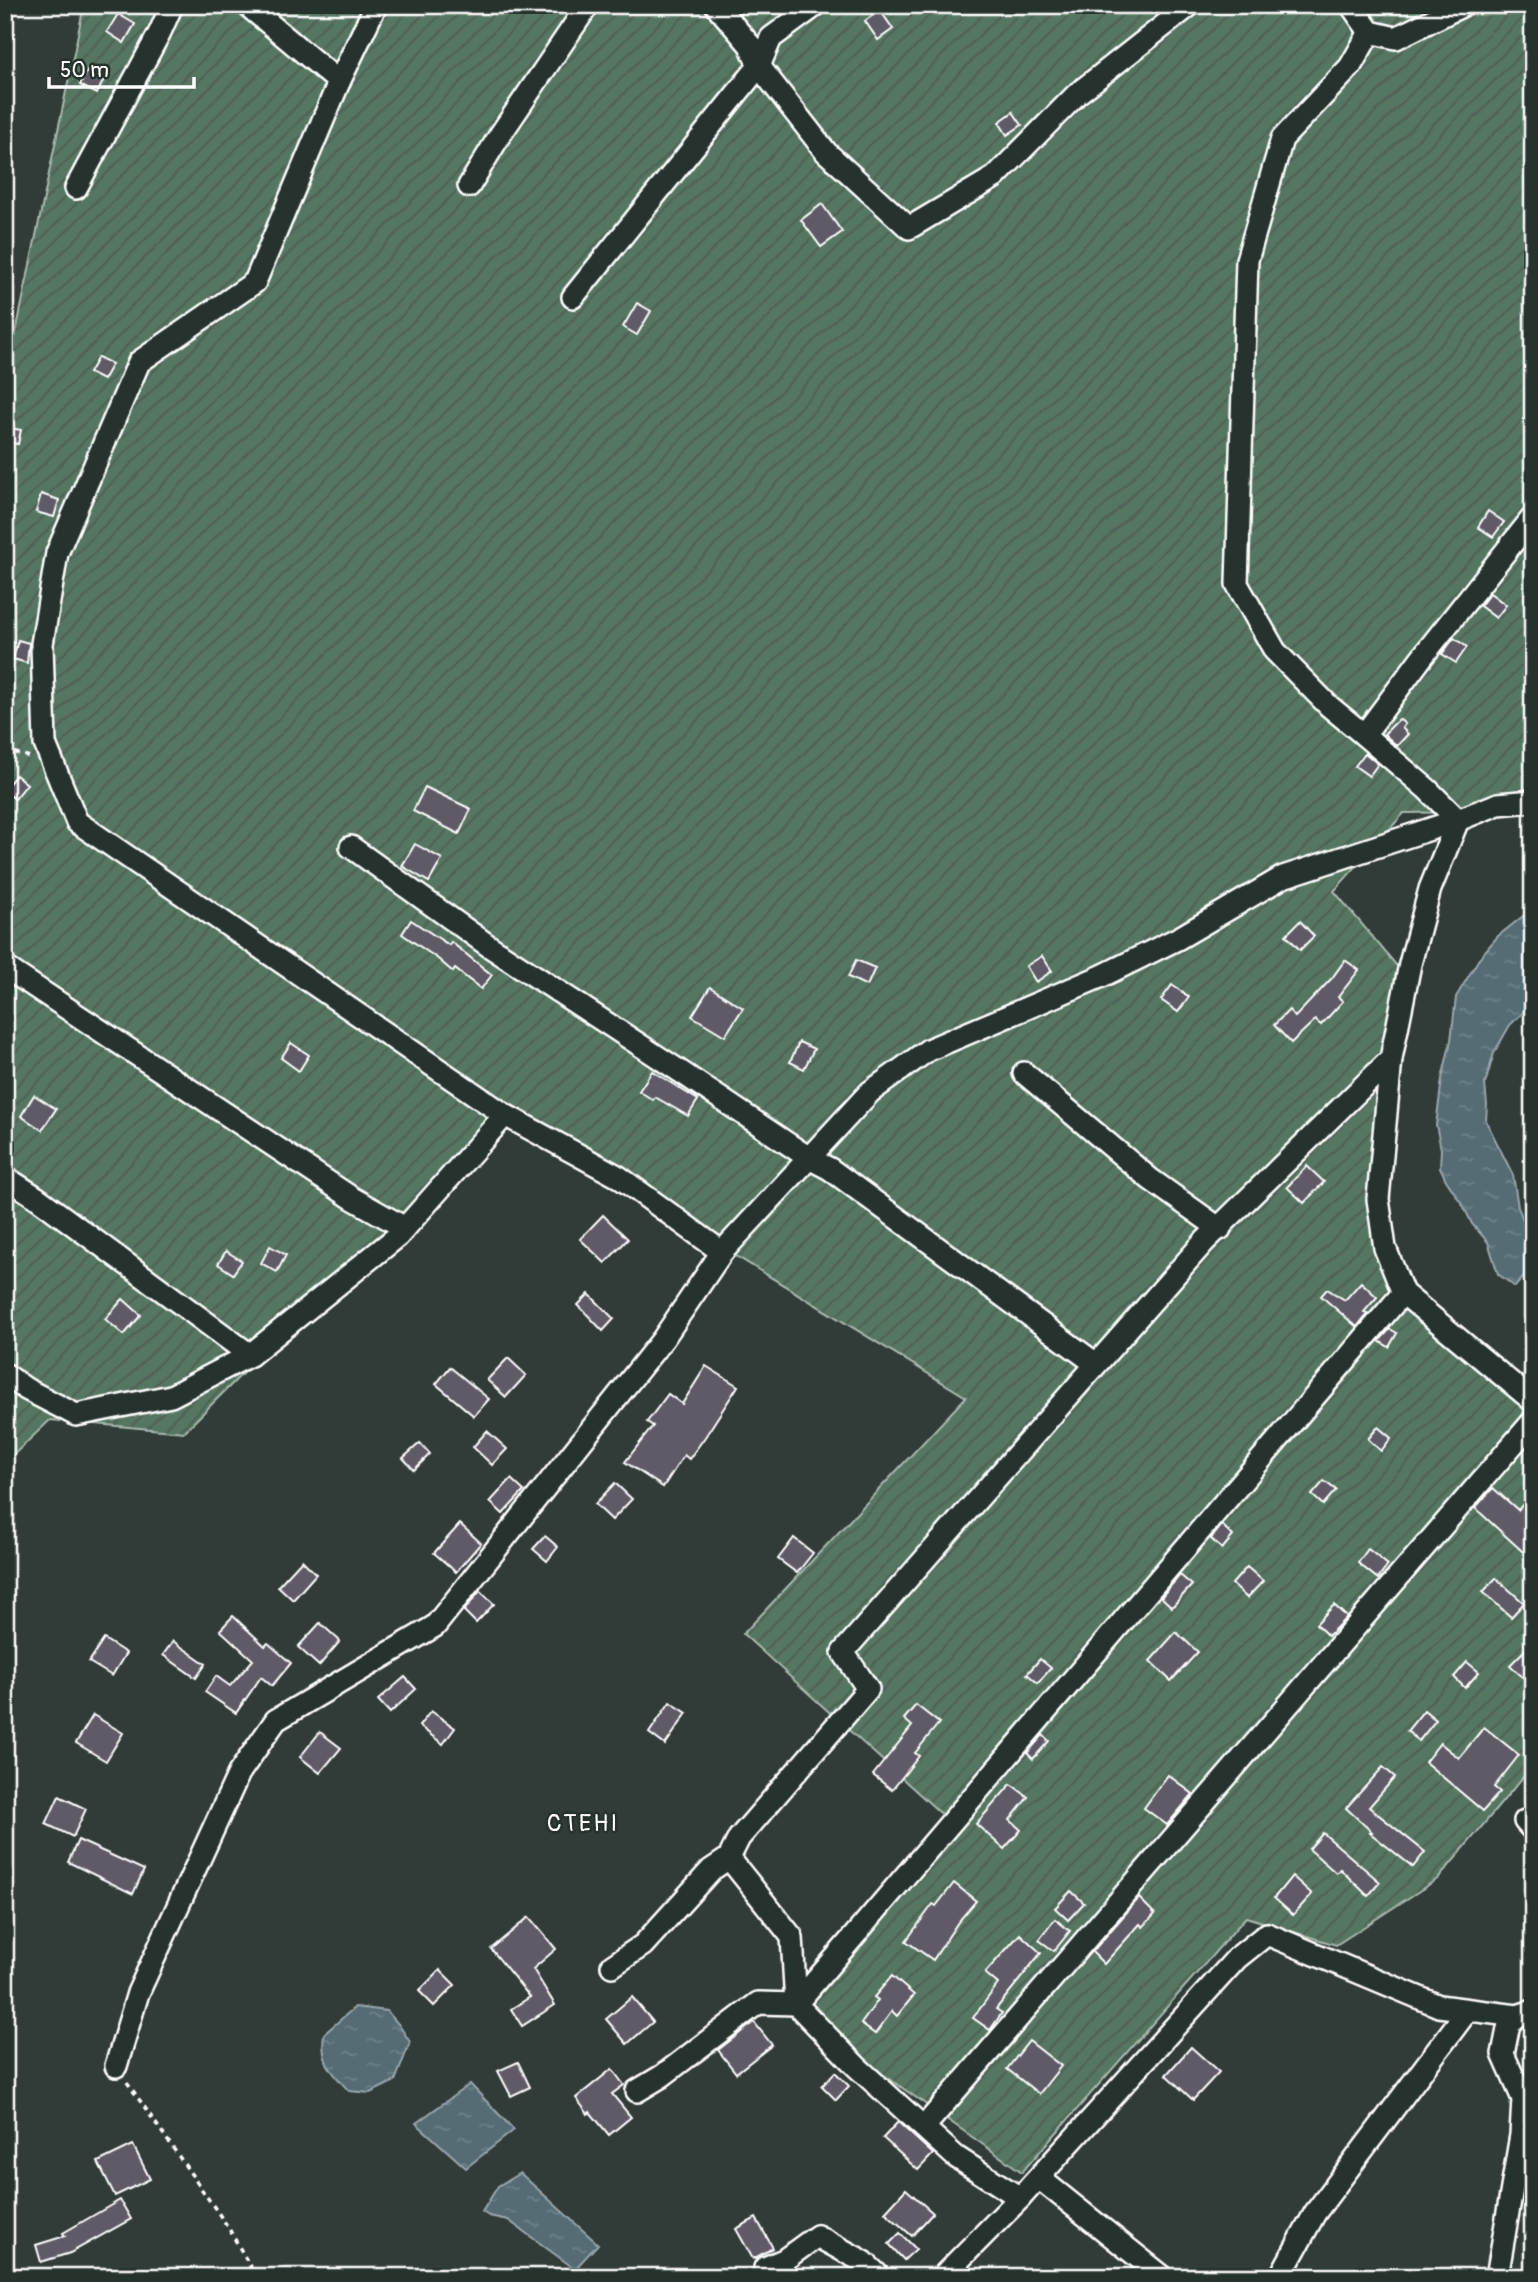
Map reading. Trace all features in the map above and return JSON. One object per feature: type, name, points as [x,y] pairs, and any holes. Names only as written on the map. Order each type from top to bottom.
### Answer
[{"type":"street","points":[[76,188],[172,5]]},
{"type":"street","points":[[247,5],[339,82]]},
{"type":"street","points":[[376,5],[339,82],[255,282],[139,362],[57,553],[42,644],[45,744],[77,822],[505,1115],[619,1177],[722,1252]]},
{"type":"street","points":[[469,186],[500,135],[588,5]]},
{"type":"street","points":[[716,5],[750,45],[759,66],[826,152],[909,228],[995,177],[1077,94],[1190,5]]},
{"type":"street","points":[[573,297],[759,66],[771,38],[816,5]]},
{"type":"street","points":[[1351,5],[1370,32],[1396,37],[1463,5]]},
{"type":"street","points":[[1370,32],[1350,67],[1282,139],[1247,260],[1237,584],[1275,651],[1329,706],[1427,789],[1458,820]]},
{"type":"street","points":[[1364,735],[1533,517]]},
{"type":"street","points":[[116,2066],[138,1993],[239,1773],[276,1720],[435,1626],[663,1339],[722,1252],[870,1092],[928,1050],[1102,975],[1179,938],[1283,877],[1458,820],[1498,804],[1533,801]]},
{"type":"street","points":[[1458,820],[1426,901],[1410,964],[1391,1059],[1378,1199],[1385,1248],[1403,1293],[1533,1401]]},
{"type":"street","points":[[351,847],[489,946],[808,1158],[831,1169],[1096,1364]]},
{"type":"street","points":[[5,967],[352,1198],[405,1228]]},
{"type":"street","points":[[612,1966],[643,1945],[711,1870],[729,1858],[739,1838],[868,1689],[843,1652],[1204,1242],[1391,1059]]},
{"type":"street","points":[[1024,1073],[1150,1179],[1220,1229]]},
{"type":"street","points":[[5,1374],[26,1389],[76,1415],[172,1396],[250,1355],[405,1228],[505,1115]]},
{"type":"street","points":[[5,1177],[250,1355]]},
{"type":"street","points":[[796,2004],[1403,1293]]},
{"type":"street","points":[[924,2127],[1533,1421]]},
{"type":"street","points":[[729,1858],[792,1937],[796,2004],[857,2067],[956,2157],[1020,2198]]},
{"type":"street","points":[[942,2277],[1020,2198],[1237,1958],[1267,1934],[1439,2006],[1467,2011],[1525,2014]]},
{"type":"street","points":[[637,2091],[662,2076],[758,2003],[796,2004]]},
{"type":"street","points":[[1283,2277],[1283,2271],[1315,2213],[1467,2011]]},
{"type":"street","points":[[1497,2277],[1521,2135],[1523,2099],[1503,2054],[1509,2024],[1525,2014]]},
{"type":"street","points":[[1038,2178],[1164,2277]]},
{"type":"street","points":[[765,2268],[784,2260],[817,2236],[864,2262],[880,2277]]},
{"type":"path","points":[[116,2066],[228,2227],[256,2277]]},
{"type":"green space","points":[[84,5],[1533,5],[1533,811],[1404,813],[1334,891],[1402,972],[1369,1214],[1400,1304],[1533,1409],[1533,1765],[1439,1878],[1336,1945],[1246,1917],[1022,2172],[790,2009],[958,1829],[743,1634],[966,1397],[511,1118],[490,1126],[184,1432],[50,1420],[5,1463],[5,385]]},
{"type":"water","points":[[1533,911],[1533,1003],[1510,1025],[1494,1053],[1485,1084],[1486,1121],[1513,1175],[1518,1207],[1526,1227],[1526,1249],[1530,1259],[1527,1273],[1515,1287],[1498,1274],[1488,1242],[1472,1224],[1446,1180],[1440,1167],[1441,1149],[1436,1125],[1456,997],[1480,957],[1498,936]]},
{"type":"water","points":[[355,2007],[387,2011],[410,2042],[395,2081],[370,2093],[349,2091],[332,2072],[325,2059],[324,2034]]},
{"type":"water","points":[[470,2084],[514,2130],[466,2168],[416,2123]]},
{"type":"water","points":[[520,2173],[598,2244],[575,2269],[508,2220],[482,2212],[498,2186]]},
{"type":"building","points":[[880,10],[893,29],[878,40],[865,21]]},
{"type":"building","points":[[118,14],[135,24],[124,43],[107,32]]},
{"type":"building","points":[[89,68],[105,77],[97,94],[80,85]]},
{"type":"building","points":[[1013,112],[1022,125],[1007,135],[999,122]]},
{"type":"building","points":[[822,204],[842,232],[821,247],[801,220]]},
{"type":"building","points":[[637,303],[651,311],[637,335],[623,327]]},
{"type":"building","points":[[98,357],[112,364],[103,380],[89,373]]},
{"type":"building","points":[[5,427],[21,430],[18,444],[5,442]]},
{"type":"building","points":[[41,494],[59,500],[54,517],[36,512]]},
{"type":"building","points":[[1488,511],[1504,522],[1493,537],[1478,527]]},
{"type":"building","points":[[1490,593],[1506,605],[1496,618],[1480,606]]},
{"type":"building","points":[[1454,638],[1467,647],[1456,663],[1442,654]]},
{"type":"building","points":[[18,640],[29,643],[27,663],[13,659]]},
{"type":"building","points":[[1399,719],[1405,724],[1402,728],[1408,734],[1397,746],[1384,734]]},
{"type":"building","points":[[1365,753],[1378,764],[1369,776],[1355,766]]},
{"type":"building","points":[[16,775],[27,784],[15,799],[5,788]]},
{"type":"building","points":[[425,787],[471,809],[459,834],[413,811]]},
{"type":"building","points":[[415,844],[442,859],[429,882],[402,866]]},
{"type":"building","points":[[411,920],[449,945],[451,942],[492,975],[481,989],[402,934]]},
{"type":"building","points":[[1300,921],[1314,936],[1300,950],[1286,935]]},
{"type":"building","points":[[1042,956],[1052,971],[1036,982],[1026,966]]},
{"type":"building","points":[[856,960],[875,968],[867,986],[848,977]]},
{"type":"building","points":[[1345,960],[1359,970],[1338,997],[1343,1001],[1321,1025],[1315,1020],[1291,1043],[1274,1025],[1289,1010],[1295,1017]]},
{"type":"building","points":[[1172,985],[1189,997],[1178,1012],[1161,1000]]},
{"type":"building","points":[[710,987],[743,1008],[725,1036],[692,1016]]},
{"type":"building","points":[[799,1042],[814,1049],[804,1069],[790,1062]]},
{"type":"building","points":[[291,1043],[309,1055],[299,1071],[281,1058]]},
{"type":"building","points":[[652,1071],[698,1100],[688,1116],[639,1091]]},
{"type":"building","points":[[34,1095],[56,1109],[42,1130],[21,1116]]},
{"type":"building","points":[[1307,1166],[1324,1182],[1304,1203],[1287,1187]]},
{"type":"building","points":[[603,1215],[628,1239],[605,1263],[580,1239]]},
{"type":"building","points":[[270,1246],[286,1255],[277,1272],[261,1263]]},
{"type":"building","points":[[226,1251],[242,1261],[233,1274],[218,1264]]},
{"type":"building","points":[[1361,1282],[1377,1297],[1364,1312],[1367,1314],[1357,1327],[1321,1296],[1327,1289],[1345,1300]]},
{"type":"building","points":[[589,1294],[614,1319],[603,1331],[578,1305]]},
{"type":"building","points":[[123,1299],[141,1315],[124,1335],[105,1319]]},
{"type":"building","points":[[1390,1329],[1397,1333],[1389,1347],[1379,1341]]},
{"type":"building","points":[[508,1358],[526,1375],[506,1397],[487,1380]]},
{"type":"building","points":[[706,1366],[738,1386],[689,1459],[684,1455],[663,1487],[625,1462],[653,1426],[647,1422],[668,1394],[682,1404]]},
{"type":"building","points":[[450,1367],[489,1399],[474,1416],[436,1384]]},
{"type":"building","points":[[1378,1427],[1391,1438],[1381,1451],[1368,1439]]},
{"type":"building","points":[[487,1431],[507,1449],[492,1465],[473,1447]]},
{"type":"building","points":[[420,1443],[430,1454],[414,1470],[403,1458]]},
{"type":"building","points":[[511,1479],[524,1491],[503,1514],[490,1502]]},
{"type":"building","points":[[1324,1481],[1336,1490],[1323,1505],[1312,1495]]},
{"type":"building","points":[[615,1483],[632,1499],[612,1520],[595,1504]]},
{"type":"building","points":[[1493,1488],[1518,1510],[1533,1493],[1533,1561],[1475,1508]]},
{"type":"building","points":[[460,1524],[481,1543],[456,1572],[434,1553]]},
{"type":"building","points":[[1222,1525],[1233,1536],[1222,1549],[1211,1539]]},
{"type":"building","points":[[545,1536],[558,1547],[547,1561],[533,1549]]},
{"type":"building","points":[[794,1538],[813,1553],[797,1573],[778,1559]]},
{"type":"building","points":[[1368,1549],[1388,1565],[1378,1579],[1358,1563]]},
{"type":"building","points":[[302,1560],[316,1574],[293,1600],[278,1586]]},
{"type":"building","points":[[1247,1567],[1263,1581],[1247,1598],[1232,1584]]},
{"type":"building","points":[[1180,1575],[1192,1585],[1172,1607],[1161,1597]]},
{"type":"building","points":[[1496,1578],[1524,1603],[1511,1617],[1483,1592]]},
{"type":"building","points":[[480,1591],[494,1604],[476,1623],[464,1611]]},
{"type":"building","points":[[1334,1605],[1347,1617],[1328,1636],[1316,1624]]},
{"type":"building","points":[[233,1616],[265,1646],[268,1643],[291,1663],[272,1686],[261,1677],[236,1713],[205,1692],[216,1676],[230,1686],[253,1660],[220,1630]]},
{"type":"building","points":[[320,1623],[340,1641],[319,1666],[298,1647]]},
{"type":"building","points":[[1176,1632],[1198,1652],[1171,1681],[1150,1661]]},
{"type":"building","points":[[104,1639],[126,1653],[112,1676],[89,1662]]},
{"type":"building","points":[[173,1641],[206,1664],[196,1678],[163,1655]]},
{"type":"building","points":[[1533,1642],[1533,1687],[1510,1665]]},
{"type":"building","points":[[1040,1659],[1051,1668],[1038,1683],[1027,1674]]},
{"type":"building","points":[[1467,1662],[1479,1672],[1465,1688],[1454,1677]]},
{"type":"building","points":[[405,1677],[416,1689],[390,1713],[378,1700]]},
{"type":"building","points":[[670,1702],[687,1713],[665,1745],[649,1733]]},
{"type":"building","points":[[916,1705],[939,1723],[915,1753],[919,1756],[892,1790],[873,1775],[912,1726],[904,1719]]},
{"type":"building","points":[[1424,1710],[1436,1720],[1419,1741],[1407,1731]]},
{"type":"building","points":[[431,1711],[455,1728],[443,1744],[419,1726]]},
{"type":"building","points":[[93,1715],[123,1733],[106,1761],[76,1743]]},
{"type":"building","points":[[1484,1727],[1519,1755],[1494,1787],[1500,1792],[1483,1811],[1425,1762],[1440,1743],[1459,1758]]},
{"type":"building","points":[[320,1732],[341,1748],[320,1773],[300,1757]]},
{"type":"building","points":[[1043,1735],[1049,1741],[1033,1759],[1027,1753]]},
{"type":"building","points":[[1383,1767],[1395,1777],[1369,1807],[1425,1852],[1413,1867],[1370,1833],[1372,1832],[1346,1808]]},
{"type":"building","points":[[1168,1775],[1193,1794],[1167,1825],[1144,1808]]},
{"type":"building","points":[[1011,1784],[1028,1797],[1010,1820],[1021,1830],[1004,1849],[976,1824]]},
{"type":"building","points":[[59,1796],[86,1809],[73,1837],[46,1824]]},
{"type":"building","points":[[1323,1833],[1380,1882],[1368,1896],[1340,1869],[1336,1873],[1309,1849]]},
{"type":"building","points":[[78,1840],[144,1870],[133,1894],[68,1862]]},
{"type":"building","points":[[1292,1876],[1312,1894],[1293,1915],[1274,1898]]},
{"type":"building","points":[[954,1883],[976,1901],[958,1922],[933,1960],[906,1941],[933,1904],[936,1906]]},
{"type":"building","points":[[1071,1891],[1084,1903],[1068,1920],[1055,1908]]},
{"type":"building","points":[[1139,1898],[1155,1914],[1143,1927],[1140,1924],[1104,1964],[1092,1952]]},
{"type":"building","points":[[529,1917],[556,1949],[533,1969],[555,2005],[522,2026],[511,2009],[530,1997],[491,1949]]},
{"type":"building","points":[[1055,1919],[1070,1931],[1054,1951],[1039,1940]]},
{"type":"building","points":[[1020,1934],[1041,1953],[996,2009],[1002,2013],[990,2030],[973,2018],[998,1984],[985,1973]]},
{"type":"building","points":[[440,1970],[455,1985],[434,2006],[419,1991]]},
{"type":"building","points":[[892,1976],[914,1995],[897,2016],[892,2011],[875,2034],[861,2024],[878,2000],[874,1997]]},
{"type":"building","points":[[632,1997],[653,2022],[627,2044],[606,2019]]},
{"type":"building","points":[[754,2022],[772,2045],[736,2073],[718,2050]]},
{"type":"building","points":[[1029,2041],[1061,2066],[1039,2094],[1007,2069]]},
{"type":"building","points":[[1191,2047],[1219,2072],[1193,2100],[1166,2075]]},
{"type":"building","points":[[518,2062],[530,2087],[511,2096],[498,2071]]},
{"type":"building","points":[[612,2069],[624,2085],[612,2094],[631,2117],[609,2135],[576,2098]]},
{"type":"building","points":[[835,2072],[849,2086],[836,2100],[822,2086]]},
{"type":"building","points":[[898,2122],[933,2154],[918,2170],[883,2138]]},
{"type":"building","points":[[133,2145],[150,2179],[115,2196],[98,2162]]},
{"type":"building","points":[[906,2189],[933,2213],[912,2236],[885,2212]]},
{"type":"building","points":[[120,2200],[131,2219],[70,2253],[41,2262],[36,2245],[65,2236],[63,2233]]},
{"type":"building","points":[[756,2218],[773,2248],[753,2259],[736,2229]]},
{"type":"building","points":[[900,2233],[916,2249],[904,2260],[889,2244]]},
{"type":"district","name":"СТЕНІ","points":[[583,1823]]}]
